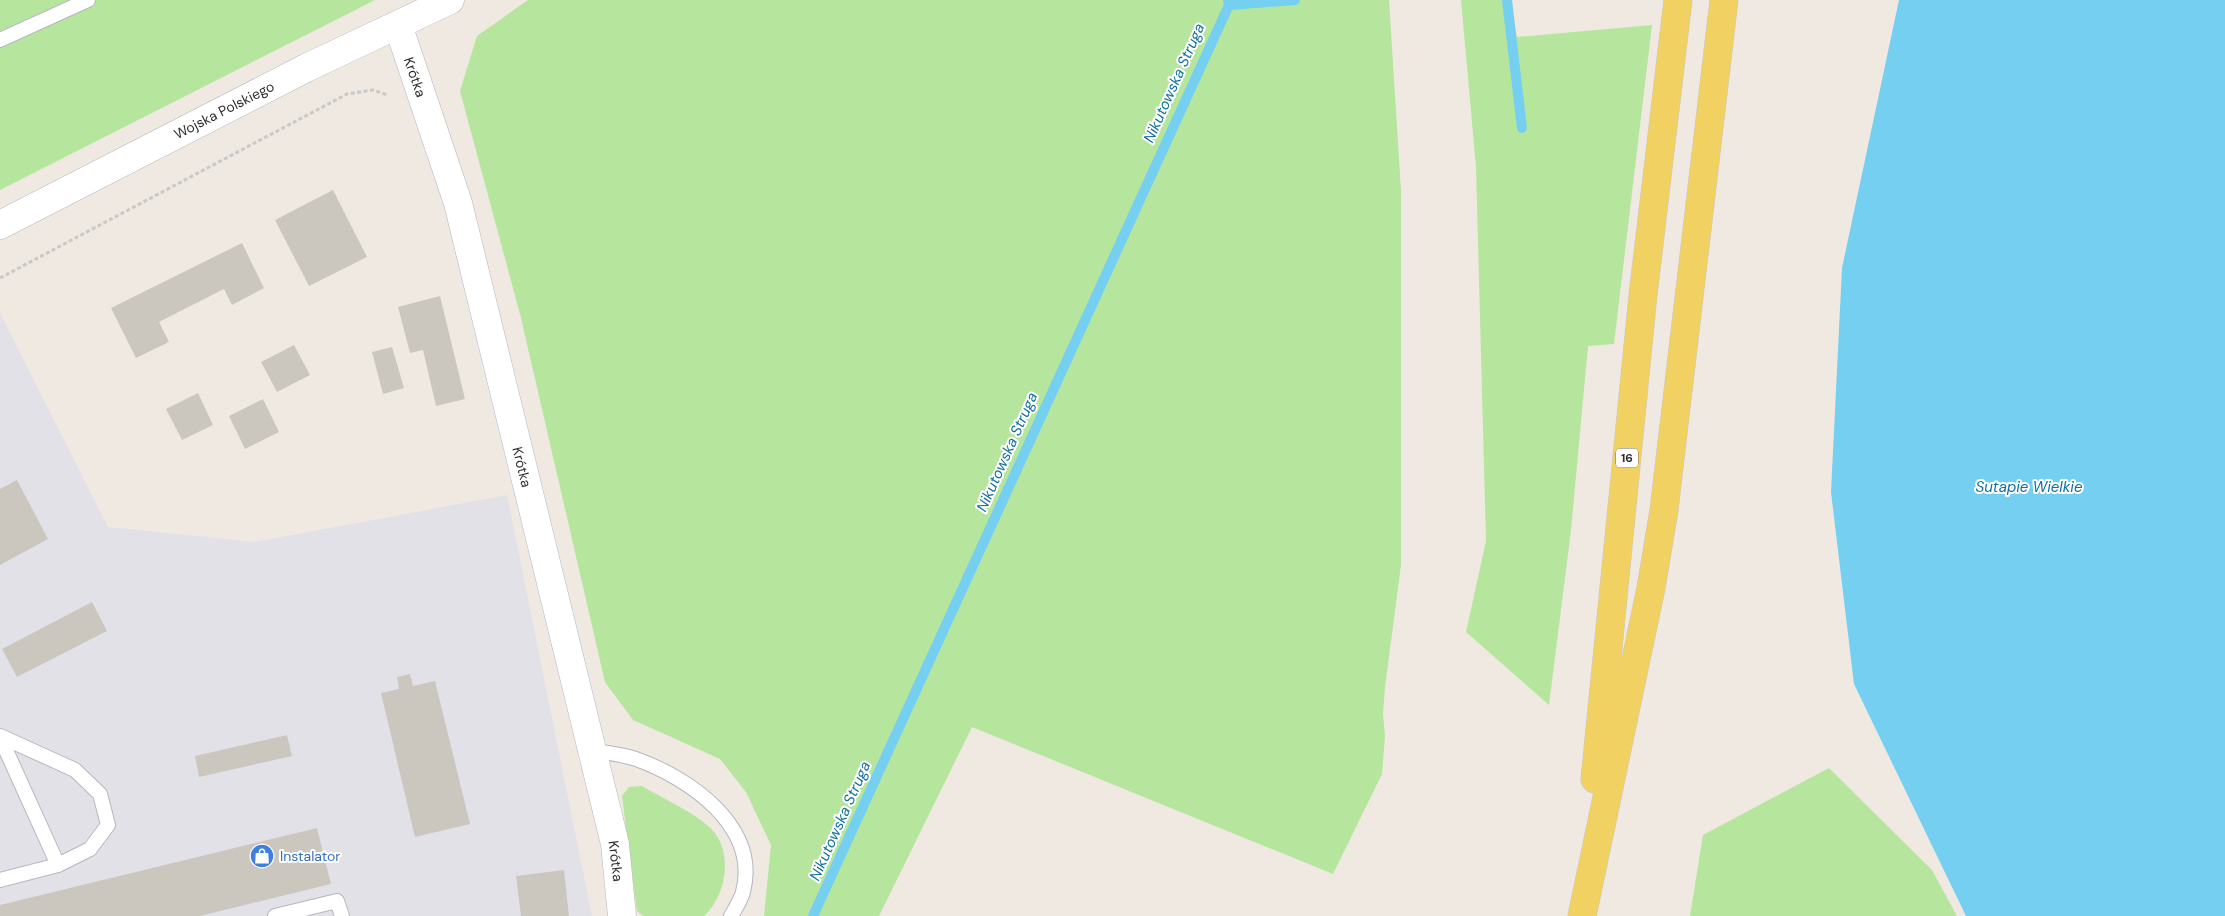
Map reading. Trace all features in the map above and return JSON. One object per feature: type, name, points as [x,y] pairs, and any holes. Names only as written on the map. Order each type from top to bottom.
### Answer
[{"type":"main road","name":"16","points":[[1582,916],[1643,295],[1678,0]]},
{"type":"main road","name":"16","points":[[1582,916],[1651,588],[1664,510],[1724,0]]},
{"type":"street","name":"Wojska Polskiego","points":[[0,225],[306,68],[450,0]]},
{"type":"street","name":"Krótka","points":[[398,25],[458,203],[615,844],[622,916]]},
{"type":"lane","points":[[0,40],[88,0]]},
{"type":"lane","points":[[0,737],[58,865]]},
{"type":"lane","points":[[0,737],[74,770],[100,794],[108,825],[90,849],[58,865],[0,880]]},
{"type":"lane","points":[[591,750],[635,759],[685,781],[721,813],[740,840],[745,873],[743,893],[731,916]]},
{"type":"lane","points":[[275,916],[337,900],[342,916]]},
{"type":"path","points":[[0,278],[347,94],[373,90],[386,93],[391,101]]},
{"type":"shaded area","points":[[0,313],[108,527],[255,542],[507,495],[592,916],[0,916]]},
{"type":"green space","points":[[0,0],[375,0],[0,190]]},
{"type":"green space","points":[[528,0],[1389,0],[1401,191],[1401,565],[1385,687],[1383,714],[1385,736],[1382,774],[1333,874],[972,727],[879,916],[764,916],[771,845],[746,792],[720,759],[633,720],[605,682],[521,318],[460,91],[477,36]]},
{"type":"green space","points":[[1461,0],[1509,0],[1517,37],[1652,25],[1614,344],[1588,346],[1571,530],[1549,705],[1466,632],[1486,541],[1476,167]]},
{"type":"green space","points":[[1829,768],[1932,870],[1957,916],[1690,916],[1703,835]]},
{"type":"green space","points":[[642,786],[700,820],[714,832],[720,842],[724,852],[725,864],[722,887],[712,908],[704,916],[643,916],[637,911],[622,796],[629,787]]},
{"type":"water","name":"Sutapie Wielkie","points":[[1899,0],[2225,0],[2225,916],[1966,916],[1854,684],[1831,492],[1842,268]]},
{"type":"building","points":[[333,190],[367,257],[309,286],[275,220]]},
{"type":"building","points":[[242,243],[264,288],[232,305],[224,289],[159,322],[169,342],[136,358],[111,308]]},
{"type":"building","points":[[440,296],[465,399],[436,406],[423,350],[410,353],[398,307]]},
{"type":"building","points":[[294,345],[310,375],[277,392],[261,362]]},
{"type":"building","points":[[392,347],[404,388],[383,394],[372,352]]},
{"type":"building","points":[[198,393],[213,425],[182,440],[166,409]]},
{"type":"building","points":[[263,399],[279,432],[245,449],[229,416]]},
{"type":"building","points":[[17,480],[48,539],[0,565],[0,489]]},
{"type":"building","points":[[92,602],[107,631],[17,677],[2,649]]},
{"type":"building","points":[[410,674],[413,686],[435,681],[470,824],[415,837],[381,693],[399,689],[397,677]]},
{"type":"building","points":[[287,735],[292,756],[199,777],[195,756]]},
{"type":"building","name":"Instalator","points":[[317,828],[331,884],[200,916],[0,916],[0,905]]},
{"type":"building","points":[[564,870],[569,916],[521,916],[516,876]]},
{"type":"waterway","name":"Nikutowska Struga","points":[[813,916],[1229,5],[1228,0]]},
{"type":"waterway","points":[[1229,5],[1295,0]]},
{"type":"waterway","points":[[1507,0],[1522,128]]},
{"type":"place","name":"Instalator","points":[[262,856]]}]
